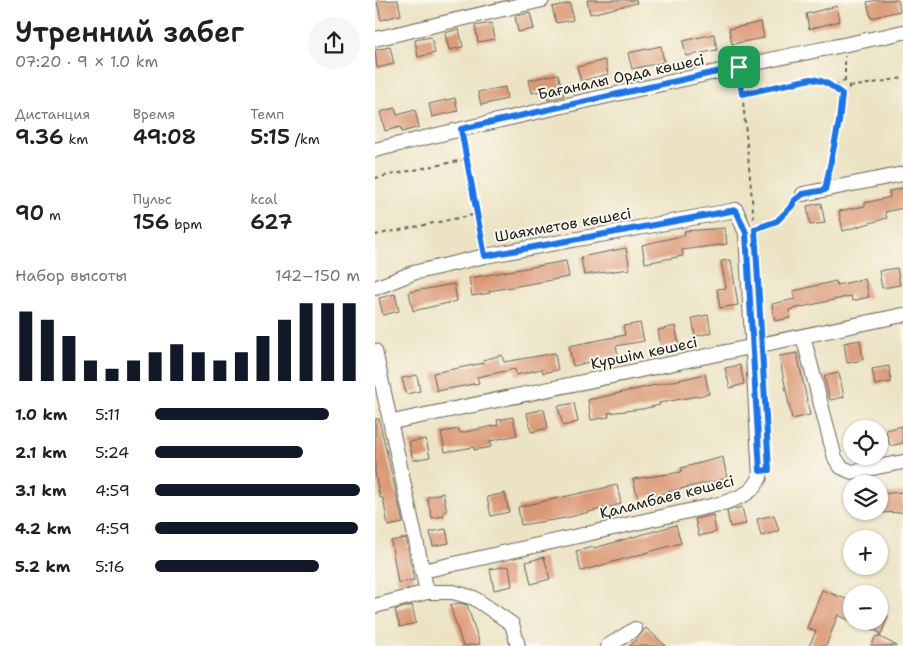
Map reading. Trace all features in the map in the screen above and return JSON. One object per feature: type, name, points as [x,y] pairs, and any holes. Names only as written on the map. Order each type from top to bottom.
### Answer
[{"type":"street","points":[[375,39],[542,0]]},
{"type":"street","name":"Бағаналы Орда көшесі","points":[[375,150],[461,129],[903,32]]},
{"type":"street","points":[[803,194],[903,174]]},
{"type":"street","name":"Шаяхметов көшесі","points":[[375,288],[413,273],[485,256],[736,210],[746,233]]},
{"type":"street","name":"Қаламбаев көшесі","points":[[423,571],[724,503],[749,493],[756,487],[760,477],[746,233]]},
{"type":"street","name":"Күршім көшесі","points":[[392,422],[903,315]]},
{"type":"street","points":[[803,336],[835,458],[841,467],[852,472],[903,462]]},
{"type":"street","points":[[375,351],[392,422],[427,592]]},
{"type":"street","points":[[375,606],[427,592],[453,592],[474,598],[512,624],[518,646]]},
{"type":"street","points":[[608,646],[635,629]]},
{"type":"path","points":[[845,46],[845,81],[850,87]]},
{"type":"path","points":[[739,67],[755,229],[777,221],[792,206],[795,200],[803,194]]},
{"type":"path","points":[[842,94],[847,92],[850,87],[903,78]]},
{"type":"path","points":[[742,94],[811,79],[821,80],[837,88],[842,94],[839,122],[825,190]]},
{"type":"path","points":[[837,88],[839,83],[845,81]]},
{"type":"path","points":[[461,129],[485,256]]},
{"type":"path","points":[[375,178],[468,159]]},
{"type":"path","points":[[375,235],[478,214]]},
{"type":"building","points":[[398,0],[401,15],[381,20],[377,1]]},
{"type":"building","points":[[587,0],[636,0],[637,3],[590,14]]},
{"type":"building","points":[[898,0],[900,11],[871,18],[867,2]]},
{"type":"building","points":[[570,3],[573,20],[556,23],[552,7]]},
{"type":"building","points":[[837,6],[840,21],[809,29],[806,14]]},
{"type":"building","points":[[530,13],[534,29],[518,32],[515,16]]},
{"type":"building","points":[[761,22],[764,38],[732,44],[729,29]]},
{"type":"building","points":[[492,23],[495,39],[478,42],[475,26]]},
{"type":"building","points":[[459,29],[463,47],[449,50],[445,33]]},
{"type":"building","points":[[714,34],[717,50],[686,56],[683,41]]},
{"type":"building","points":[[431,37],[435,53],[418,57],[415,40]]},
{"type":"building","points":[[661,46],[664,62],[632,69],[628,53]]},
{"type":"building","points":[[390,47],[394,64],[377,68],[375,50]]},
{"type":"building","points":[[605,60],[608,74],[581,81],[577,67]]},
{"type":"building","points":[[558,74],[564,96],[548,100],[545,90],[532,93],[529,80]]},
{"type":"building","points":[[505,87],[507,99],[481,105],[478,92]]},
{"type":"building","points":[[455,98],[458,111],[432,117],[429,104]]},
{"type":"building","points":[[395,108],[397,115],[415,110],[419,127],[402,132],[400,127],[385,131],[380,112]]},
{"type":"building","points":[[903,188],[903,208],[885,212],[887,218],[843,231],[839,211],[865,206],[865,203],[890,197],[889,191]]},
{"type":"building","points":[[821,203],[825,223],[810,225],[807,206]]},
{"type":"building","points":[[725,228],[727,244],[682,250],[683,256],[645,263],[642,245],[685,235],[684,231]]},
{"type":"building","points":[[626,248],[630,269],[584,275],[581,257]]},
{"type":"building","points":[[731,260],[738,305],[720,308],[717,289],[726,288],[721,261]]},
{"type":"building","points":[[566,261],[569,277],[489,291],[490,293],[472,296],[469,278]]},
{"type":"building","points":[[897,268],[900,285],[882,288],[879,271]]},
{"type":"building","points":[[865,279],[869,297],[852,301],[851,296],[789,310],[790,318],[775,321],[772,304],[795,299],[793,291],[836,281],[837,285]]},
{"type":"building","points":[[454,284],[457,301],[413,311],[409,292]]},
{"type":"building","points":[[395,294],[399,311],[383,315],[379,298]]},
{"type":"building","points":[[708,315],[711,333],[695,336],[692,318]]},
{"type":"building","points":[[640,323],[644,341],[616,346],[618,355],[573,366],[569,346],[625,335],[623,326]]},
{"type":"building","points":[[675,326],[679,344],[661,348],[658,330]]},
{"type":"building","points":[[860,340],[863,360],[847,363],[844,343]]},
{"type":"building","points":[[555,353],[558,370],[543,373],[542,369],[516,375],[515,369],[477,377],[479,383],[437,391],[433,373],[484,363],[483,360],[502,355],[504,362]]},
{"type":"building","points":[[797,353],[810,415],[792,419],[779,356]]},
{"type":"building","points":[[740,365],[744,384],[730,388],[725,368]]},
{"type":"building","points":[[889,366],[891,382],[875,385],[872,369]]},
{"type":"building","points":[[839,373],[844,397],[830,400],[824,376]]},
{"type":"building","points":[[705,374],[709,394],[659,403],[660,405],[642,409],[608,413],[609,417],[591,420],[588,400]]},
{"type":"building","points":[[417,375],[420,391],[406,394],[402,378]]},
{"type":"building","points":[[574,403],[578,422],[563,426],[558,406]]},
{"type":"building","points":[[544,409],[548,428],[531,432],[527,413]]},
{"type":"building","points":[[513,417],[517,435],[490,441],[491,447],[474,450],[474,447],[445,452],[441,432],[459,429],[460,433],[498,425],[497,420]]},
{"type":"building","points":[[375,419],[379,419],[403,523],[388,526],[383,498],[380,498],[375,472]]},
{"type":"building","points":[[902,426],[903,443],[890,446],[888,430]]},
{"type":"building","points":[[426,439],[430,457],[413,460],[409,442]]},
{"type":"building","points":[[723,457],[727,478],[638,499],[633,479],[682,472],[681,468]]},
{"type":"building","points":[[617,485],[621,504],[566,518],[521,525],[518,507]]},
{"type":"building","points":[[903,492],[903,512],[888,513],[888,493]]},
{"type":"building","points":[[443,493],[447,511],[443,512],[444,516],[432,518],[427,497]]},
{"type":"building","points":[[505,493],[509,512],[491,516],[487,497]]},
{"type":"building","points":[[742,507],[746,524],[730,527],[727,511]]},
{"type":"building","points":[[713,515],[716,532],[699,536],[695,519]]},
{"type":"building","points":[[774,515],[779,531],[761,536],[757,519]]},
{"type":"building","points":[[676,525],[681,543],[581,571],[576,551],[594,548]]},
{"type":"building","points":[[446,529],[449,543],[433,546],[430,532]]},
{"type":"building","points":[[406,538],[414,580],[398,583],[391,541]]},
{"type":"building","points":[[544,557],[550,579],[531,584],[526,562]]},
{"type":"building","points":[[509,566],[512,586],[494,590],[490,569]]},
{"type":"building","points":[[822,590],[843,598],[843,617],[838,615],[826,646],[809,646],[816,631],[807,628]]},
{"type":"building","points":[[460,603],[467,605],[480,644],[463,646],[450,605]]},
{"type":"building","points":[[412,605],[416,623],[400,627],[395,610]]},
{"type":"building","points":[[646,628],[666,646],[630,646]]},
{"type":"building","points":[[874,630],[883,630],[880,637],[897,646],[871,646],[876,636],[879,637],[879,632]]},
{"type":"route","points":[[739,67],[742,94],[811,79],[821,80],[837,88],[842,94],[839,122],[825,190],[803,194],[795,200],[792,206],[777,221],[755,229],[769,470],[760,471],[746,233],[736,210],[485,256],[461,129],[739,67]]}]
